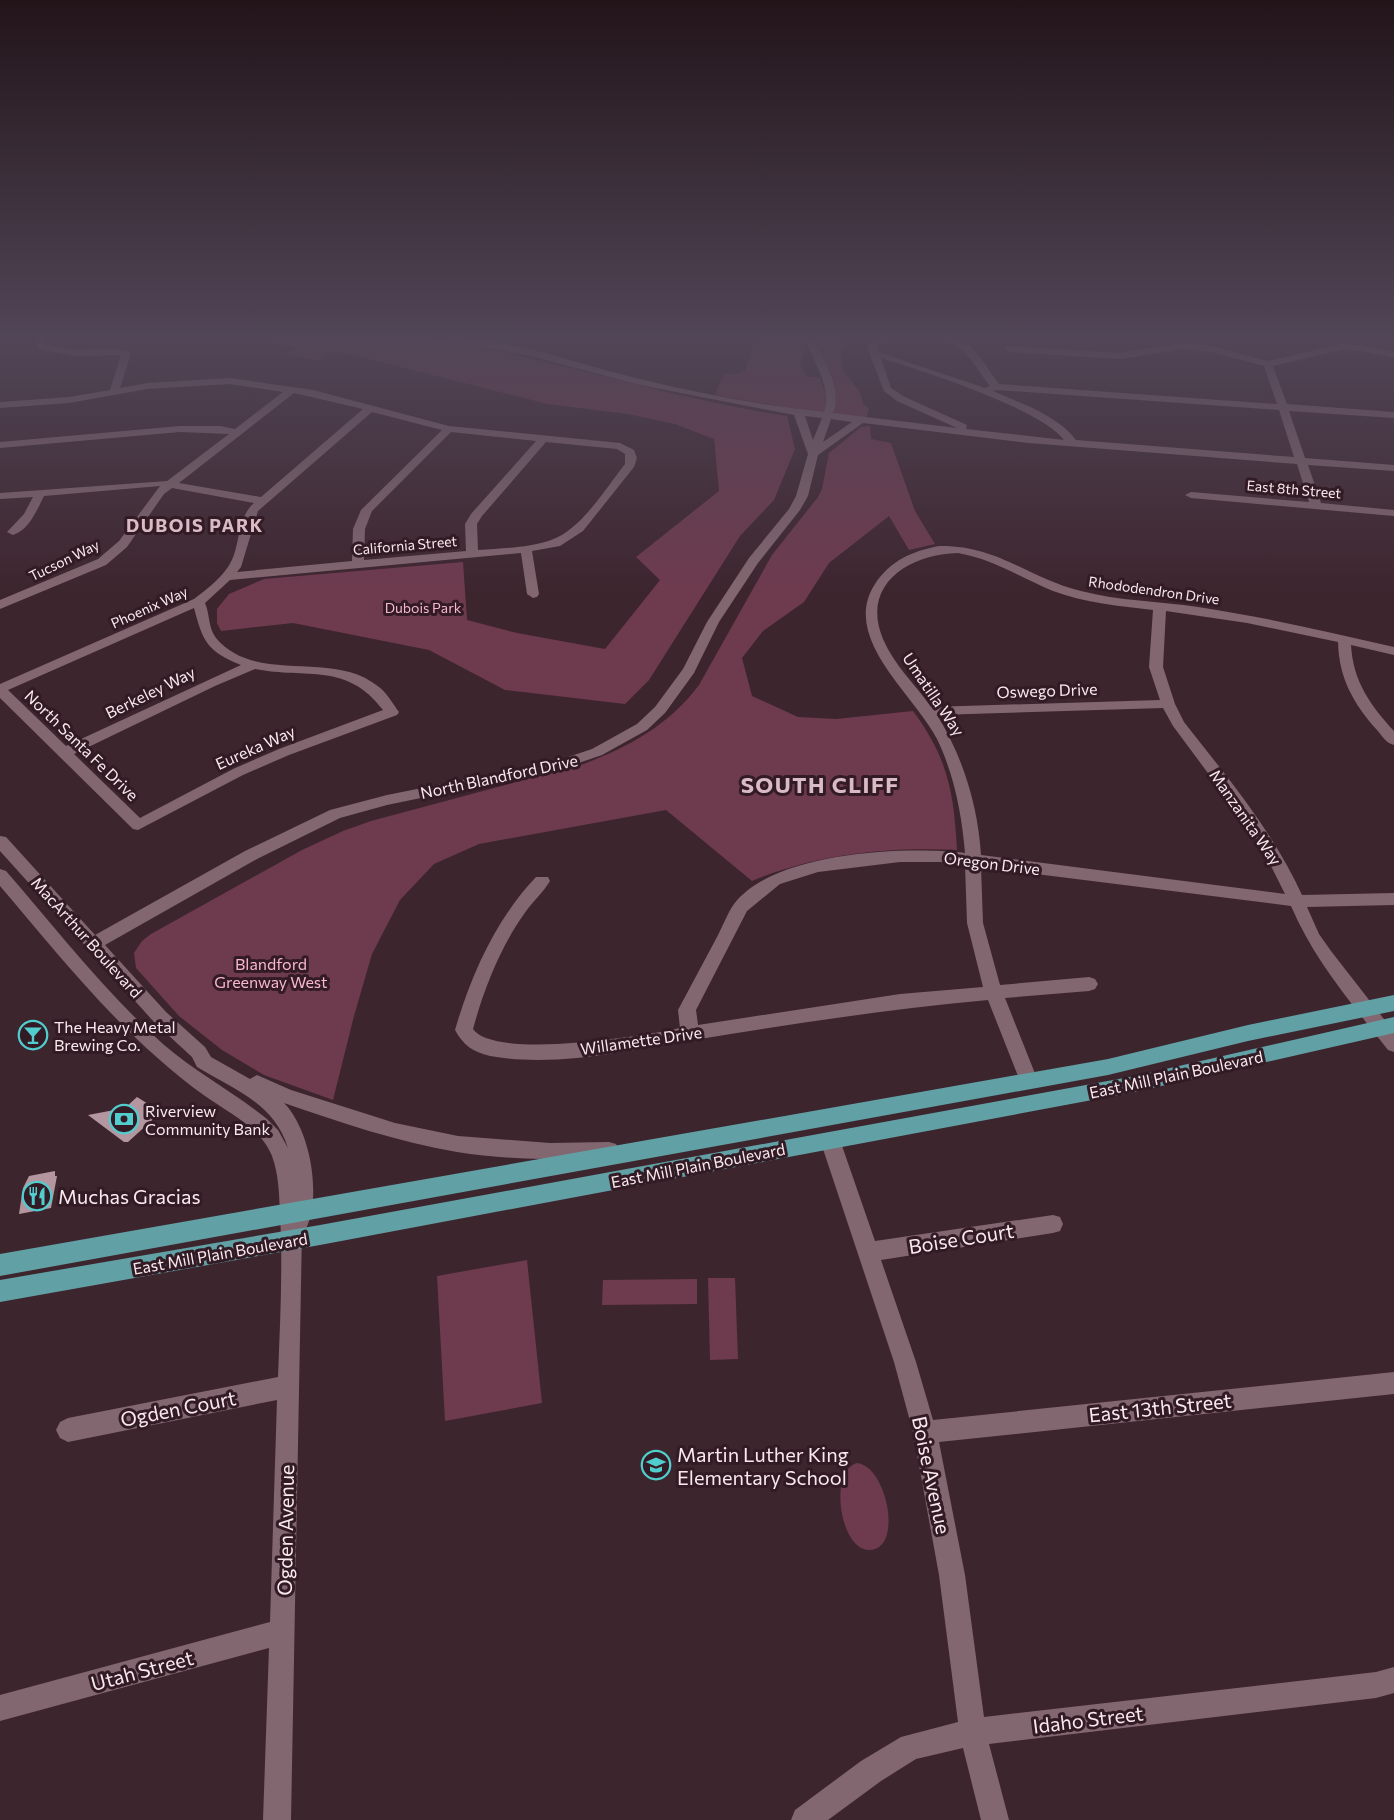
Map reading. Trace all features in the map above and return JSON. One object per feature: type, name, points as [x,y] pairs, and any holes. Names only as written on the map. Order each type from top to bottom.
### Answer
[{"type":"main road","name":"East Mill Plain Boulevard","points":[[0,1265],[1108,1067],[1394,1003]]},
{"type":"main road","name":"East Mill Plain Boulevard","points":[[0,1291],[293,1240],[1135,1084],[1388,1027]]},
{"type":"street","name":"Tucson Way","points":[[0,605],[102,562],[123,544],[153,500],[250,422]]},
{"type":"street","name":"Phoenix Way","points":[[0,690],[198,602],[229,576],[240,557],[249,518],[262,501],[354,422]]},
{"type":"street","points":[[422,422],[449,429],[544,438]]},
{"type":"street","points":[[802,422],[813,454],[858,422]]},
{"type":"street","name":"North Blandford Drive","points":[[93,944],[251,855],[335,814],[387,800],[556,766],[597,752],[642,727],[660,710],[683,678],[713,622],[753,561],[794,510],[802,496],[813,454],[825,422]]},
{"type":"street","points":[[877,422],[1073,444],[1394,468]]},
{"type":"street","points":[[952,422],[965,428],[966,433]]},
{"type":"street","points":[[1048,422],[1066,432],[1073,444]]},
{"type":"street","points":[[1289,422],[1316,506]]},
{"type":"street","points":[[0,445],[180,429],[220,429],[237,432]]},
{"type":"street","points":[[358,564],[359,529],[367,510],[449,429]]},
{"type":"street","points":[[472,554],[471,524],[477,514],[544,438]]},
{"type":"street","name":"California Street","points":[[229,576],[526,549],[556,543],[579,529],[630,465],[632,458],[630,452],[620,446],[544,438]]},
{"type":"street","points":[[0,496],[148,483],[171,484],[262,501]]},
{"type":"street","points":[[13,532],[28,515],[40,493]]},
{"type":"street","name":"East 8th Street","points":[[1191,495],[1394,513]]},
{"type":"street","points":[[526,549],[533,594]]},
{"type":"street","name":"Rhododendron Drive","points":[[916,554],[941,549],[967,550],[990,555],[1074,593],[1254,621],[1394,651]]},
{"type":"street","name":"Umatilla Way","points":[[916,554],[897,565],[885,578],[874,596],[871,617],[876,639],[928,711],[949,749],[959,778],[967,806],[973,859],[974,919],[982,955],[993,992],[1029,1081]]},
{"type":"street","points":[[198,602],[202,609],[203,626],[211,640],[226,654],[251,666]]},
{"type":"street","name":"Manzanita Way","points":[[1160,606],[1156,667],[1168,704],[1178,723],[1264,839],[1282,868],[1295,901],[1325,956],[1367,1010],[1388,1027],[1394,1046]]},
{"type":"street","points":[[1344,639],[1347,675],[1369,713],[1394,740]]},
{"type":"street","name":"Eureka Way","points":[[138,825],[248,768],[284,752],[392,712],[373,689],[345,675],[251,666]]},
{"type":"street","name":"Berkeley Way","points":[[66,752],[210,683],[251,666]]},
{"type":"street","name":"North Santa Fe Drive","points":[[0,690],[66,752],[138,825]]},
{"type":"street","name":"Oswego Drive","points":[[928,711],[1168,704]]},
{"type":"street","name":"MacArthur Boulevard","points":[[0,841],[160,1017],[199,1052],[204,1062],[265,1098],[282,1112],[293,1132],[298,1154],[293,1240]]},
{"type":"street","name":"Oregon Drive","points":[[690,1034],[687,1010],[741,907],[774,880],[817,866],[863,859],[910,856],[973,859],[1295,901],[1394,899]]},
{"type":"street","name":"MacArthur Boulevard","points":[[0,875],[140,1032],[196,1080],[268,1132],[279,1149],[295,1213]]},
{"type":"street","name":"Willamette Drive","points":[[542,881],[526,895],[498,945],[470,1006],[464,1030],[472,1042],[494,1048],[540,1052],[664,1040],[900,1001],[1089,984]]},
{"type":"street","points":[[199,1052],[212,1055],[251,1079],[286,1096],[395,1131],[458,1144],[550,1152],[657,1148]]},
{"type":"street","name":"Boise Avenue","points":[[830,1140],[925,1432],[952,1575],[973,1732],[995,1820]]},
{"type":"street","name":"Boise Court","points":[[868,1252],[1053,1224]]},
{"type":"street","name":"Ogden Avenue","points":[[277,1820],[287,1387],[293,1240]]},
{"type":"street","name":"East 13th Street","points":[[925,1432],[1394,1383]]},
{"type":"street","name":"Ogden Court","points":[[68,1430],[287,1387]]},
{"type":"street","name":"Utah Street","points":[[0,1708],[283,1631]]},
{"type":"street","name":"Idaho Street","points":[[805,1820],[871,1771],[911,1747],[973,1732],[1376,1685],[1394,1680]]},
{"type":"green space","name":"Dubois Park","points":[[665,422],[788,422],[795,449],[774,500],[740,536],[649,680],[625,704],[505,690],[429,650],[293,623],[221,631],[217,623],[217,609],[229,594],[264,579],[463,562],[467,620],[517,633],[605,649],[660,580],[636,557],[719,491],[714,439]]},
{"type":"green space","name":"Blandford Greenway West","points":[[870,426],[871,439],[891,443],[915,511],[935,544],[909,550],[889,516],[829,563],[804,602],[763,631],[742,658],[752,696],[798,717],[836,719],[913,711],[925,728],[942,761],[951,793],[957,850],[878,851],[853,854],[802,864],[752,881],[666,810],[479,844],[434,864],[400,900],[372,954],[333,1100],[264,1075],[222,1050],[179,1016],[136,968],[134,953],[142,941],[151,934],[302,850],[371,821],[584,764],[633,742],[662,723],[699,685],[772,555],[818,497],[822,489],[829,453],[861,427]]},
{"type":"green space","points":[[527,1260],[542,1403],[445,1421],[437,1276]]},
{"type":"green space","points":[[708,1278],[735,1278],[738,1359],[710,1360]]},
{"type":"green space","points":[[697,1279],[697,1304],[602,1305],[603,1280]]},
{"type":"green space","points":[[857,1463],[868,1468],[876,1478],[887,1508],[886,1537],[880,1546],[869,1550],[859,1547],[851,1538],[841,1510],[840,1494],[843,1480],[848,1469]]},
{"type":"building","name":"Riverview Community Bank","points":[[137,1097],[161,1112],[128,1142],[124,1142],[88,1115],[125,1108]]},
{"type":"building","name":"Muchas Gracias","points":[[55,1171],[55,1176],[57,1176],[51,1208],[19,1214],[23,1188],[29,1176]]},
{"type":"place","name":"The Heavy Metal Brewing Co.","points":[[33,1035]]},
{"type":"place","name":"Riverview Community Bank","points":[[124,1119]]},
{"type":"place","name":"Muchas Gracias","points":[[37,1196]]},
{"type":"place","name":"Martin Luther King Elementary School","points":[[656,1465]]},
{"type":"district","name":"DUBOIS PARK","points":[[195,525]]},
{"type":"district","name":"SOUTH CLIFF","points":[[820,784]]}]
